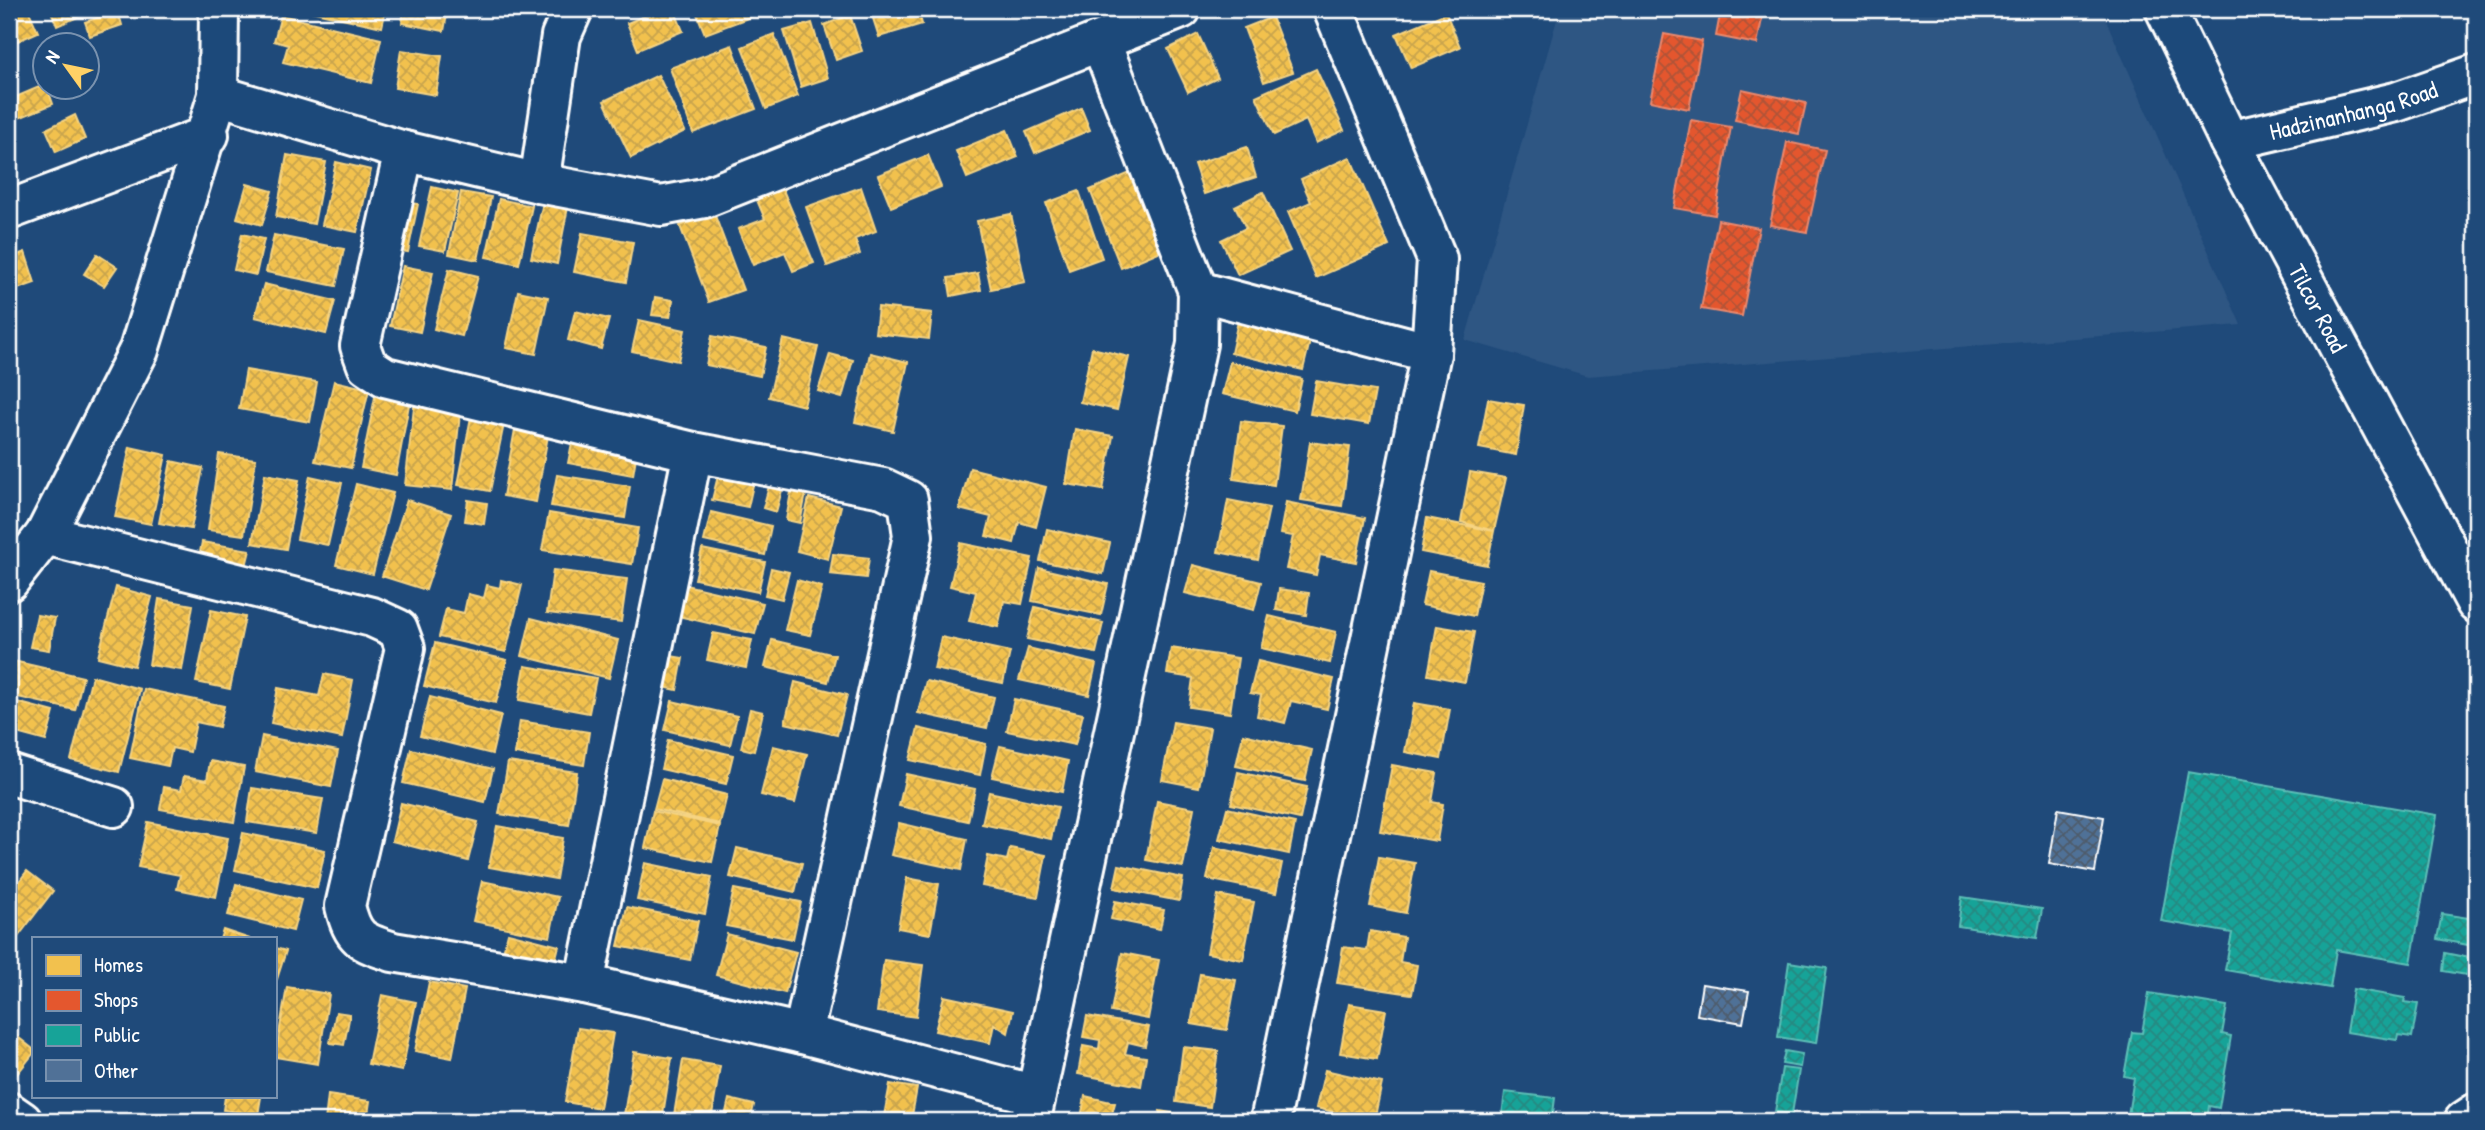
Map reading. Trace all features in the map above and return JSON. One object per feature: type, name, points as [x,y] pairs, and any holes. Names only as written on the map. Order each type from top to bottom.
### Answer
[{"type":"street","points":[[9,581],[44,535],[139,350],[209,135],[218,95],[219,9]]},
{"type":"street","points":[[539,183],[561,36],[573,9]]},
{"type":"street","points":[[218,95],[404,151],[539,183],[661,206],[704,198],[1101,43],[1181,9]]},
{"type":"street","points":[[1270,1121],[1431,353],[1437,259],[1333,9]]},
{"type":"street","name":"Tilcor Road","points":[[2165,9],[2229,141],[2476,603]]},
{"type":"street","points":[[44,535],[372,617],[398,629],[405,648],[345,906],[351,930],[366,944],[393,952],[584,984],[803,1034],[1033,1108],[1197,344],[1198,291],[1101,43]]},
{"type":"street","name":"Hadzinanhanga Road","points":[[2229,141],[2396,102],[2476,74]]},
{"type":"street","points":[[9,210],[209,135]]},
{"type":"street","points":[[404,151],[360,346],[367,365],[385,377],[693,452],[883,488],[908,500],[912,536],[803,1034]]},
{"type":"street","points":[[1198,291],[1431,353]]},
{"type":"street","points":[[584,984],[693,452]]},
{"type":"street","points":[[9,774],[114,807]]},
{"type":"street","points":[[9,1112],[22,1121]]},
{"type":"street","points":[[2464,1121],[2476,1113]]},
{"type":"shaded area","points":[[1560,9],[2101,9],[2241,325],[1588,376],[1465,340]]},
{"type":"building: Homes","points":[[9,9],[28,9],[38,32],[32,32],[32,35],[9,45]]},
{"type":"building: Homes","points":[[50,9],[96,9],[57,26]]},
{"type":"building: Homes","points":[[302,9],[386,9],[382,27]]},
{"type":"building: Homes","points":[[404,9],[448,9],[444,31],[402,23]]},
{"type":"building: Homes","points":[[661,9],[674,9],[683,31],[638,50],[627,23]]},
{"type":"building: Homes","points":[[695,9],[754,9],[756,15],[705,34]]},
{"type":"building: Homes","points":[[870,9],[918,9],[922,24],[879,37]]},
{"type":"building: Homes","points":[[118,11],[122,25],[102,32],[89,32],[85,22]]},
{"type":"building: Homes","points":[[1446,13],[1460,47],[1411,68],[1396,34]]},
{"type":"building: Homes","points":[[281,15],[381,39],[371,83],[283,62],[288,45],[274,41]]},
{"type":"building: Homes","points":[[850,15],[862,51],[836,60],[824,25]]},
{"type":"building: Homes","points":[[1272,17],[1293,72],[1264,82],[1244,28]]},
{"type":"building: Homes","points":[[812,23],[828,78],[801,87],[784,31]]},
{"type":"building: Homes","points":[[774,34],[798,96],[766,109],[742,47]]},
{"type":"building: Homes","points":[[1198,34],[1218,78],[1188,92],[1168,49]]},
{"type":"building: Homes","points":[[732,45],[756,109],[693,133],[670,68]]},
{"type":"building: Homes","points":[[401,50],[442,56],[436,95],[395,88]]},
{"type":"building: Homes","points":[[1316,69],[1344,130],[1316,143],[1306,120],[1274,135],[1256,96]]},
{"type":"building: Homes","points":[[658,75],[685,131],[631,158],[604,101]]},
{"type":"building: Homes","points":[[32,90],[32,102],[53,104],[19,118],[11,99]]},
{"type":"building: Homes","points":[[1081,108],[1090,130],[1035,153],[1026,132]]},
{"type":"building: Homes","points":[[75,115],[85,139],[56,152],[46,129]]},
{"type":"building: Homes","points":[[1007,130],[1018,157],[967,178],[956,151]]},
{"type":"building: Homes","points":[[1247,147],[1256,177],[1204,194],[1194,164]]},
{"type":"building: Homes","points":[[287,155],[326,162],[314,224],[276,217]]},
{"type":"building: Homes","points":[[928,155],[941,187],[891,207],[878,175]]},
{"type":"building: Homes","points":[[1350,157],[1389,246],[1316,278],[1288,212],[1311,202],[1301,179]]},
{"type":"building: Homes","points":[[336,162],[371,170],[357,232],[322,225]]},
{"type":"building: Homes","points":[[1130,173],[1161,251],[1121,268],[1090,190]]},
{"type":"building: Homes","points":[[780,183],[814,263],[793,271],[785,252],[753,265],[738,229],[765,219],[754,193]]},
{"type":"building: Homes","points":[[247,184],[272,191],[262,225],[237,218]]},
{"type":"building: Homes","points":[[432,187],[458,193],[445,251],[419,246]]},
{"type":"building: Homes","points":[[861,187],[876,231],[855,239],[860,254],[827,266],[806,207]]},
{"type":"building: Homes","points":[[1079,191],[1102,258],[1069,270],[1046,203]]},
{"type":"building: Homes","points":[[461,192],[491,197],[478,260],[449,254]]},
{"type":"building: Homes","points":[[1263,192],[1290,251],[1238,275],[1221,240],[1246,228],[1235,206]]},
{"type":"building: Homes","points":[[499,199],[532,206],[519,264],[486,257]]},
{"type":"building: Homes","points":[[398,200],[418,204],[408,252],[389,249]]},
{"type":"building: Homes","points":[[543,202],[568,207],[557,264],[531,258]]},
{"type":"building: Homes","points":[[714,213],[743,290],[709,302],[680,226]]},
{"type":"building: Homes","points":[[1011,214],[1025,282],[991,289],[977,221]]},
{"type":"building: Homes","points":[[582,233],[633,242],[626,282],[574,272]]},
{"type":"building: Homes","points":[[242,234],[264,239],[256,275],[234,270]]},
{"type":"building: Homes","points":[[274,235],[344,249],[336,286],[266,272]]},
{"type":"building: Homes","points":[[25,252],[35,283],[9,292],[9,258]]},
{"type":"building: Homes","points":[[97,254],[117,267],[104,286],[84,274]]},
{"type":"building: Homes","points":[[403,266],[433,272],[420,332],[390,326]]},
{"type":"building: Homes","points":[[449,269],[478,276],[462,336],[434,329]]},
{"type":"building: Homes","points":[[978,273],[981,290],[951,296],[948,278]]},
{"type":"building: Homes","points":[[264,284],[335,301],[326,334],[255,317]]},
{"type":"building: Homes","points":[[518,291],[548,297],[536,354],[506,348]]},
{"type":"building: Homes","points":[[655,297],[673,300],[670,317],[652,315]]},
{"type":"building: Homes","points":[[878,307],[932,313],[929,339],[875,333]]},
{"type":"building: Homes","points":[[575,311],[609,319],[601,349],[568,340]]},
{"type":"building: Homes","points":[[639,320],[685,330],[678,361],[632,351]]},
{"type":"building: Homes","points":[[1238,321],[1311,337],[1303,370],[1231,353]]},
{"type":"building: Homes","points":[[712,336],[766,347],[760,376],[706,365]]},
{"type":"building: Homes","points":[[783,339],[818,347],[804,406],[769,397]]},
{"type":"building: Homes","points":[[1092,348],[1129,357],[1117,410],[1080,402]]},
{"type":"building: Homes","points":[[870,353],[908,362],[893,431],[855,422]]},
{"type":"building: Homes","points":[[830,354],[853,360],[842,398],[818,391]]},
{"type":"building: Homes","points":[[1230,362],[1302,379],[1295,411],[1222,394]]},
{"type":"building: Homes","points":[[246,370],[317,382],[310,422],[239,409]]},
{"type":"building: Homes","points":[[334,381],[369,389],[351,468],[315,461]]},
{"type":"building: Homes","points":[[1316,381],[1375,391],[1369,424],[1310,414]]},
{"type":"building: Homes","points":[[376,392],[410,399],[396,475],[361,468]]},
{"type":"building: Homes","points":[[415,399],[461,404],[452,490],[405,485]]},
{"type":"building: Homes","points":[[1488,399],[1524,405],[1516,455],[1479,448]]},
{"type":"building: Homes","points":[[471,417],[504,424],[490,491],[458,485]]},
{"type":"building: Homes","points":[[1241,421],[1282,426],[1274,485],[1233,479]]},
{"type":"building: Homes","points":[[516,424],[549,430],[536,502],[503,496]]},
{"type":"building: Homes","points":[[575,428],[639,439],[633,475],[568,463]]},
{"type":"building: Homes","points":[[1075,429],[1113,436],[1103,490],[1066,484]]},
{"type":"building: Homes","points":[[1310,442],[1350,447],[1342,506],[1301,500]]},
{"type":"building: Homes","points":[[130,447],[166,455],[151,524],[115,517]]},
{"type":"building: Homes","points":[[219,454],[256,459],[244,535],[208,530]]},
{"type":"building: Homes","points":[[171,461],[203,468],[191,529],[159,523]]},
{"type":"building: Homes","points":[[720,468],[755,476],[748,507],[712,500]]},
{"type":"building: Homes","points":[[970,468],[1046,487],[1036,527],[1019,522],[1014,543],[986,536],[991,517],[959,509]]},
{"type":"building: Homes","points":[[1470,472],[1506,478],[1494,531],[1461,522]]},
{"type":"building: Homes","points":[[265,474],[299,480],[286,549],[252,543]]},
{"type":"building: Homes","points":[[557,475],[630,486],[625,518],[551,506]]},
{"type":"building: Homes","points":[[310,476],[342,483],[328,545],[297,539]]},
{"type":"building: Homes","points":[[771,479],[784,483],[776,512],[763,508]]},
{"type":"building: Homes","points":[[793,481],[808,484],[800,523],[786,520]]},
{"type":"building: Homes","points":[[356,484],[393,493],[373,574],[336,565]]},
{"type":"building: Homes","points":[[809,498],[841,506],[828,559],[797,551]]},
{"type":"building: Homes","points":[[407,500],[451,514],[426,590],[382,576]]},
{"type":"building: Homes","points":[[468,500],[487,503],[484,524],[465,521]]},
{"type":"building: Homes","points":[[1228,500],[1269,508],[1258,560],[1218,552]]},
{"type":"building: Homes","points":[[1286,502],[1365,518],[1356,562],[1320,555],[1316,575],[1286,569],[1293,536],[1280,534]]},
{"type":"building: Homes","points":[[711,512],[771,526],[765,555],[704,541]]},
{"type":"building: Homes","points":[[549,513],[638,528],[632,564],[542,550]]},
{"type":"building: Homes","points":[[1427,518],[1494,531],[1487,565],[1421,552]]},
{"type":"building: Homes","points":[[1047,529],[1110,543],[1103,574],[1040,561]]},
{"type":"building: Homes","points":[[202,542],[250,550],[246,566],[199,557]]},
{"type":"building: Homes","points":[[960,543],[1032,558],[1022,604],[1004,601],[998,627],[969,621],[976,592],[950,586]]},
{"type":"building: Homes","points":[[702,549],[765,562],[758,592],[695,579]]},
{"type":"building: Homes","points":[[833,554],[869,558],[866,578],[830,574]]},
{"type":"building: Homes","points":[[1193,565],[1261,582],[1254,610],[1185,593]]},
{"type":"building: Homes","points":[[771,568],[789,572],[782,599],[765,595]]},
{"type":"building: Homes","points":[[1039,568],[1108,584],[1101,615],[1032,601]]},
{"type":"building: Homes","points":[[553,570],[627,579],[621,622],[547,613]]},
{"type":"building: Homes","points":[[1429,571],[1481,581],[1474,616],[1422,605]]},
{"type":"building: Homes","points":[[501,580],[522,585],[506,652],[439,637],[446,609],[464,613],[468,594],[484,598],[487,585],[500,588]]},
{"type":"building: Homes","points":[[797,580],[822,587],[810,635],[785,630]]},
{"type":"building: Homes","points":[[681,584],[763,603],[755,634],[674,615]]},
{"type":"building: Homes","points":[[116,587],[152,597],[134,666],[98,657]]},
{"type":"building: Homes","points":[[1279,589],[1309,593],[1306,615],[1276,610]]},
{"type":"building: Homes","points":[[159,599],[193,605],[182,670],[149,665]]},
{"type":"building: Homes","points":[[1035,607],[1103,623],[1096,653],[1027,639]]},
{"type":"building: Homes","points":[[211,610],[245,617],[230,689],[196,682]]},
{"type":"building: Homes","points":[[37,615],[55,618],[49,650],[30,647]]},
{"type":"building: Homes","points":[[1269,616],[1336,632],[1330,663],[1261,648]]},
{"type":"building: Homes","points":[[531,618],[618,640],[609,678],[522,656]]},
{"type":"building: Homes","points":[[1437,626],[1474,632],[1465,682],[1428,675]]},
{"type":"building: Homes","points":[[713,633],[752,640],[746,668],[707,660]]},
{"type":"building: Homes","points":[[941,637],[1010,652],[1003,683],[934,669]]},
{"type":"building: Homes","points":[[772,640],[835,655],[828,682],[765,667]]},
{"type":"building: Homes","points":[[435,643],[507,660],[496,703],[424,686]]},
{"type":"building: Homes","points":[[1028,648],[1096,664],[1089,695],[1019,680]]},
{"type":"building: Homes","points":[[1171,648],[1238,658],[1230,713],[1189,707],[1193,678],[1167,674]]},
{"type":"building: Homes","points":[[665,655],[683,658],[677,690],[659,686]]},
{"type":"building: Homes","points":[[9,660],[83,677],[75,710],[9,695]]},
{"type":"building: Homes","points":[[1258,661],[1334,679],[1327,709],[1291,701],[1285,723],[1257,716],[1261,695],[1250,693]]},
{"type":"building: Homes","points":[[525,666],[596,678],[589,713],[519,700]]},
{"type":"building: Homes","points":[[324,674],[353,680],[342,738],[271,723],[278,688],[319,696]]},
{"type":"building: Homes","points":[[92,676],[140,689],[119,772],[71,760]]},
{"type":"building: Homes","points":[[926,681],[994,697],[987,728],[918,713]]},
{"type":"building: Homes","points":[[795,682],[847,695],[837,735],[785,723]]},
{"type":"building: Homes","points":[[144,689],[224,706],[219,727],[196,722],[190,752],[172,748],[168,766],[130,758]]},
{"type":"building: Homes","points":[[430,697],[501,715],[492,754],[420,736]]},
{"type":"building: Homes","points":[[1014,699],[1083,714],[1075,745],[1007,731]]},
{"type":"building: Homes","points":[[9,700],[54,712],[46,741],[9,731]]},
{"type":"building: Homes","points":[[672,701],[737,716],[730,745],[665,730]]},
{"type":"building: Homes","points":[[1414,703],[1450,709],[1441,759],[1405,752]]},
{"type":"building: Homes","points":[[750,709],[763,712],[754,751],[741,748]]},
{"type":"building: Homes","points":[[520,721],[589,732],[584,765],[515,754]]},
{"type":"building: Homes","points":[[1173,722],[1210,728],[1199,787],[1162,780]]},
{"type":"building: Homes","points":[[918,728],[986,744],[980,775],[910,760]]},
{"type":"building: Homes","points":[[1243,734],[1312,750],[1305,781],[1236,766]]},
{"type":"building: Homes","points":[[262,736],[338,751],[331,787],[255,772]]},
{"type":"building: Homes","points":[[668,740],[733,755],[726,784],[661,769]]},
{"type":"building: Homes","points":[[773,746],[807,754],[795,803],[761,795]]},
{"type":"building: Homes","points":[[1000,746],[1068,761],[1062,792],[992,777]]},
{"type":"building: Homes","points":[[411,749],[493,769],[485,802],[403,783]]},
{"type":"building: Homes","points":[[210,761],[244,767],[234,822],[160,809],[164,787],[181,790],[184,776],[207,780]]},
{"type":"building: Homes","points":[[508,762],[577,772],[569,825],[499,814]]},
{"type":"building: Homes","points":[[1392,765],[1437,773],[1432,802],[1443,804],[1437,841],[1380,831]]},
{"type":"building: Homes","points":[[1238,772],[1307,787],[1300,819],[1231,804]]},
{"type":"building: Homes","points":[[906,774],[975,789],[968,821],[899,806]]},
{"type":"building: Homes","points":[[662,779],[727,795],[720,824],[654,809]]},
{"type":"building: Homes","points":[[252,788],[323,799],[317,833],[247,822]]},
{"type":"building: Homes","points":[[989,792],[1058,807],[1051,839],[982,824]]},
{"type":"building: Homes","points":[[1157,801],[1194,808],[1183,867],[1146,860]]},
{"type":"building: Homes","points":[[401,803],[478,822],[468,861],[392,841]]},
{"type":"building: Homes","points":[[1227,808],[1295,823],[1289,854],[1219,839]]},
{"type":"building: Homes","points":[[653,811],[720,826],[712,862],[645,848]]},
{"type":"building: Homes","points":[[148,822],[228,838],[216,897],[177,889],[180,875],[138,867]]},
{"type":"building: Homes","points":[[899,823],[967,839],[961,870],[891,855]]},
{"type":"building: Homes","points":[[497,826],[563,838],[556,879],[489,867]]},
{"type":"building: Homes","points":[[243,833],[325,850],[317,888],[235,870]]},
{"type":"building: Homes","points":[[1214,847],[1282,863],[1276,893],[1207,879]]},
{"type":"building: Homes","points":[[737,848],[802,863],[795,892],[730,877]]},
{"type":"building: Homes","points":[[1010,848],[1046,855],[1038,897],[982,886],[988,856],[1007,860]]},
{"type":"building: Homes","points":[[1379,857],[1415,863],[1406,913],[1370,906]]},
{"type":"building: Homes","points":[[645,863],[712,877],[705,914],[637,900]]},
{"type":"building: Homes","points":[[1119,865],[1183,878],[1179,901],[1114,888]]},
{"type":"building: Homes","points":[[27,871],[53,891],[17,938],[9,932],[9,895]]},
{"type":"building: Homes","points":[[907,878],[939,884],[930,934],[898,928]]},
{"type":"building: Homes","points":[[482,881],[558,897],[550,937],[473,921]]},
{"type":"building: Homes","points":[[236,884],[301,900],[293,931],[228,915]]},
{"type":"building: Homes","points":[[734,889],[801,902],[793,939],[726,926]]},
{"type":"building: Homes","points":[[1218,895],[1254,902],[1243,960],[1207,953]]},
{"type":"building: Homes","points":[[1115,901],[1164,910],[1160,929],[1111,919]]},
{"type":"building: Homes","points":[[627,907],[698,921],[690,960],[618,946]]},
{"type":"building: Homes","points":[[223,930],[244,937],[221,937]]},
{"type":"building: Homes","points":[[1370,931],[1404,937],[1400,962],[1417,965],[1412,994],[1337,983],[1343,947],[1367,950]]},
{"type":"building: Homes","points":[[508,933],[559,946],[554,965],[503,952]]},
{"type":"building: Homes","points":[[727,934],[796,952],[785,993],[716,975]]},
{"type":"building: Homes","points":[[276,948],[286,951],[276,978]]},
{"type":"building: Homes","points":[[1122,953],[1159,960],[1148,1019],[1111,1012]]},
{"type":"building: Homes","points":[[884,960],[923,965],[916,1017],[877,1012]]},
{"type":"building: Homes","points":[[1200,974],[1236,980],[1227,1030],[1191,1024]]},
{"type":"building: Homes","points":[[429,982],[465,989],[452,1058],[415,1051]]},
{"type":"building: Homes","points":[[287,987],[329,994],[318,1064],[276,1057]]},
{"type":"building: Homes","points":[[382,995],[416,1002],[402,1071],[368,1064]]},
{"type":"building: Homes","points":[[944,996],[1013,1011],[1008,1033],[994,1024],[990,1043],[935,1031]]},
{"type":"building: Homes","points":[[1349,1004],[1386,1010],[1377,1059],[1340,1053]]},
{"type":"building: Homes","points":[[336,1012],[350,1014],[344,1045],[330,1043]]},
{"type":"building: Homes","points":[[1087,1016],[1149,1027],[1145,1046],[1128,1042],[1125,1054],[1146,1057],[1141,1086],[1078,1074],[1083,1046],[1099,1049],[1100,1040],[1083,1037]]},
{"type":"building: Homes","points":[[578,1028],[613,1033],[600,1108],[565,1102]]},
{"type":"building: Homes","points":[[9,1030],[32,1048],[32,1055],[17,1074],[9,1068]]},
{"type":"building: Homes","points":[[1183,1047],[1218,1051],[1210,1107],[1176,1102]]},
{"type":"building: Homes","points":[[634,1052],[672,1058],[662,1121],[623,1121]]},
{"type":"building: Homes","points":[[683,1060],[720,1066],[711,1121],[673,1121]]},
{"type":"building: Homes","points":[[1325,1070],[1382,1083],[1374,1121],[1316,1108]]},
{"type":"building: Homes","points":[[890,1084],[917,1088],[911,1121],[883,1121]]},
{"type":"building: Homes","points":[[328,1095],[370,1101],[367,1121],[325,1121]]},
{"type":"building: Homes","points":[[1085,1096],[1115,1103],[1110,1121],[1081,1118]]},
{"type":"building: Homes","points":[[225,1098],[261,1098],[258,1115],[223,1110]]},
{"type":"building: Homes","points":[[729,1099],[754,1105],[750,1121],[724,1121]]},
{"type":"building: Homes","points":[[1160,1111],[1215,1121],[1159,1121]]},
{"type":"building: Shops","points":[[1721,9],[1764,9],[1757,44],[1716,36]]},
{"type":"building: Shops","points":[[1664,34],[1702,41],[1689,109],[1650,101]]},
{"type":"building: Shops","points":[[1742,89],[1806,103],[1799,134],[1735,120]]},
{"type":"building: Shops","points":[[1691,120],[1731,127],[1715,215],[1674,208]]},
{"type":"building: Shops","points":[[1787,142],[1825,150],[1807,232],[1770,225]]},
{"type":"building: Shops","points":[[1718,220],[1759,228],[1742,316],[1701,309]]},
{"type":"building: Public","points":[[2188,772],[2437,815],[2411,963],[2336,950],[2330,988],[2225,970],[2232,933],[2161,921]]},
{"type":"building: Public","points":[[1962,897],[2042,909],[2037,938],[1958,926]]},
{"type":"building: Public","points":[[2442,914],[2476,919],[2473,946],[2437,939]]},
{"type":"building: Public","points":[[2445,953],[2470,958],[2467,975],[2443,971]]},
{"type":"building: Public","points":[[1789,962],[1827,968],[1816,1043],[1778,1037]]},
{"type":"building: Public","points":[[2353,989],[2405,998],[2404,1002],[2418,1004],[2412,1037],[2398,1035],[2397,1040],[2346,1032]]},
{"type":"building: Public","points":[[2149,993],[2227,1006],[2222,1034],[2231,1036],[2219,1108],[2209,1106],[2207,1121],[2127,1121],[2134,1078],[2124,1076],[2132,1032],[2142,1033]]},
{"type":"building: Public","points":[[1785,1051],[1802,1054],[1800,1067],[1782,1064]]},
{"type":"building: Public","points":[[1782,1068],[1799,1070],[1792,1114],[1775,1112]]},
{"type":"building: Public","points":[[1505,1092],[1555,1098],[1552,1121],[1502,1115]]},
{"type":"building: Other","points":[[2058,809],[2104,817],[2095,872],[2049,864]]},
{"type":"building: Other","points":[[1702,984],[1749,991],[1743,1023],[1697,1015]]}]
